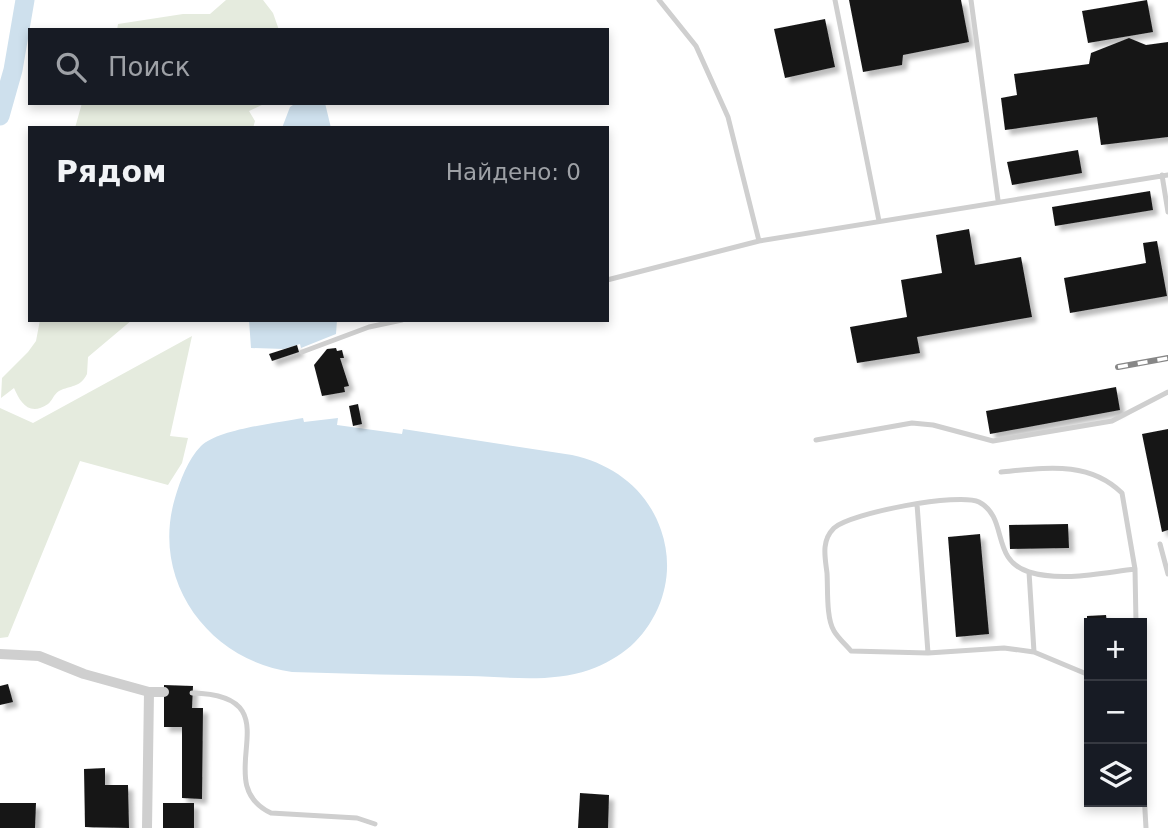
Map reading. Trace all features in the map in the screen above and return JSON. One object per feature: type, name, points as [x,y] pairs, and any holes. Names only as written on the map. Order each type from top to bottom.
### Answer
[{"type":"street","points":[[0,654],[39,656],[84,674],[149,692],[164,692]]},
{"type":"street","points":[[147,828],[149,692]]},
{"type":"lane","points":[[659,0],[696,46],[728,117],[760,241]]},
{"type":"lane","points":[[835,0],[879,221]]},
{"type":"lane","points":[[971,0],[999,200]]},
{"type":"lane","points":[[609,279],[760,241],[1165,175],[1168,212]]},
{"type":"lane","points":[[302,352],[369,327],[393,322]]},
{"type":"lane","points":[[816,440],[912,422],[993,441],[1112,421],[1168,392]]},
{"type":"lane","points":[[1001,472],[1061,467],[1099,475],[1122,493],[1135,569],[1136,618]]},
{"type":"lane","points":[[1084,673],[1034,652],[1004,648],[928,653],[851,651],[832,629],[824,545],[835,528],[857,517],[917,504],[966,499],[980,502],[997,527],[1005,554],[1013,565],[1029,572],[1057,577],[1135,569]]},
{"type":"lane","points":[[917,504],[928,653]]},
{"type":"lane","points":[[1160,544],[1168,574]]},
{"type":"lane","points":[[1029,572],[1034,652]]},
{"type":"lane","points":[[192,692],[230,697],[241,705],[246,719],[246,789],[259,807],[271,813],[357,818],[375,824]]},
{"type":"lane","points":[[1145,807],[1146,828]]},
{"type":"shaded area","points":[[226,0],[263,0],[273,13],[278,28],[117,28],[118,24],[183,14],[210,14]]},
{"type":"shaded area","points":[[81,105],[262,105],[249,111],[255,121],[254,126],[76,126]]},
{"type":"shaded area","points":[[40,322],[130,322],[88,357],[87,374],[81,382],[59,391],[48,404],[36,409],[22,403],[14,388],[1,398],[2,378],[36,341]]},
{"type":"shaded area","points":[[192,336],[170,436],[188,438],[182,463],[168,485],[80,461],[8,637],[0,638],[0,408],[33,423]]},
{"type":"water","points":[[325,105],[331,126],[283,126],[290,107]]},
{"type":"water","points":[[249,322],[337,322],[336,334],[301,348],[300,344],[284,349],[251,348]]},
{"type":"water","points":[[303,418],[304,422],[338,418],[337,425],[402,434],[403,429],[572,455],[614,472],[627,480],[647,502],[664,540],[666,579],[662,599],[652,619],[639,638],[612,660],[589,670],[560,677],[292,672],[262,665],[236,652],[212,634],[193,612],[179,587],[171,559],[169,529],[175,498],[192,457],[209,440],[249,428]]},
{"type":"building","points":[[849,0],[961,0],[969,42],[903,55],[902,65],[863,72]]},
{"type":"building","points":[[1147,0],[1153,32],[1088,43],[1082,11]]},
{"type":"building","points":[[825,19],[835,67],[785,78],[774,29]]},
{"type":"building","points":[[1129,38],[1146,45],[1168,42],[1168,137],[1101,145],[1097,117],[1005,130],[1001,98],[1017,95],[1014,74],[1089,64],[1091,53]]},
{"type":"building","points":[[1078,150],[1082,173],[1012,185],[1007,162]]},
{"type":"building","points":[[1150,191],[1153,210],[1055,226],[1052,207]]},
{"type":"building","points":[[969,229],[975,265],[1021,257],[1032,317],[917,337],[920,353],[857,363],[850,327],[907,317],[901,280],[942,273],[936,235]]},
{"type":"building","points":[[1157,241],[1167,296],[1070,313],[1064,278],[1146,263],[1143,243]]},
{"type":"building","points":[[297,345],[299,352],[272,361],[269,354]]},
{"type":"building","points":[[336,348],[337,351],[342,350],[344,358],[340,358],[349,386],[344,387],[345,392],[322,396],[314,365],[327,349]]},
{"type":"building","points":[[1116,387],[1120,410],[990,434],[986,411]]},
{"type":"building","points":[[358,404],[362,424],[353,426],[349,406]]},
{"type":"building","points":[[1168,429],[1168,530],[1162,532],[1142,434]]},
{"type":"building","points":[[1068,524],[1069,548],[1010,549],[1009,525]]},
{"type":"building","points":[[980,534],[989,634],[956,637],[948,537]]},
{"type":"building","points":[[1106,615],[1106,618],[1087,618]]},
{"type":"building","points":[[8,684],[13,702],[0,705],[0,686]]},
{"type":"building","points":[[164,685],[193,686],[192,708],[203,708],[202,799],[182,798],[182,727],[164,727]]},
{"type":"building","points":[[105,768],[105,785],[128,785],[129,828],[85,827],[84,769]]},
{"type":"building","points":[[580,793],[609,795],[608,828],[578,828]]},
{"type":"building","points":[[0,803],[36,803],[35,828],[0,828]]},
{"type":"building","points":[[163,803],[194,803],[194,828],[163,828]]},
{"type":"waterway","points":[[0,116],[13,70],[25,0]]},
{"type":"railway","points":[[1118,367],[1168,358]]}]
